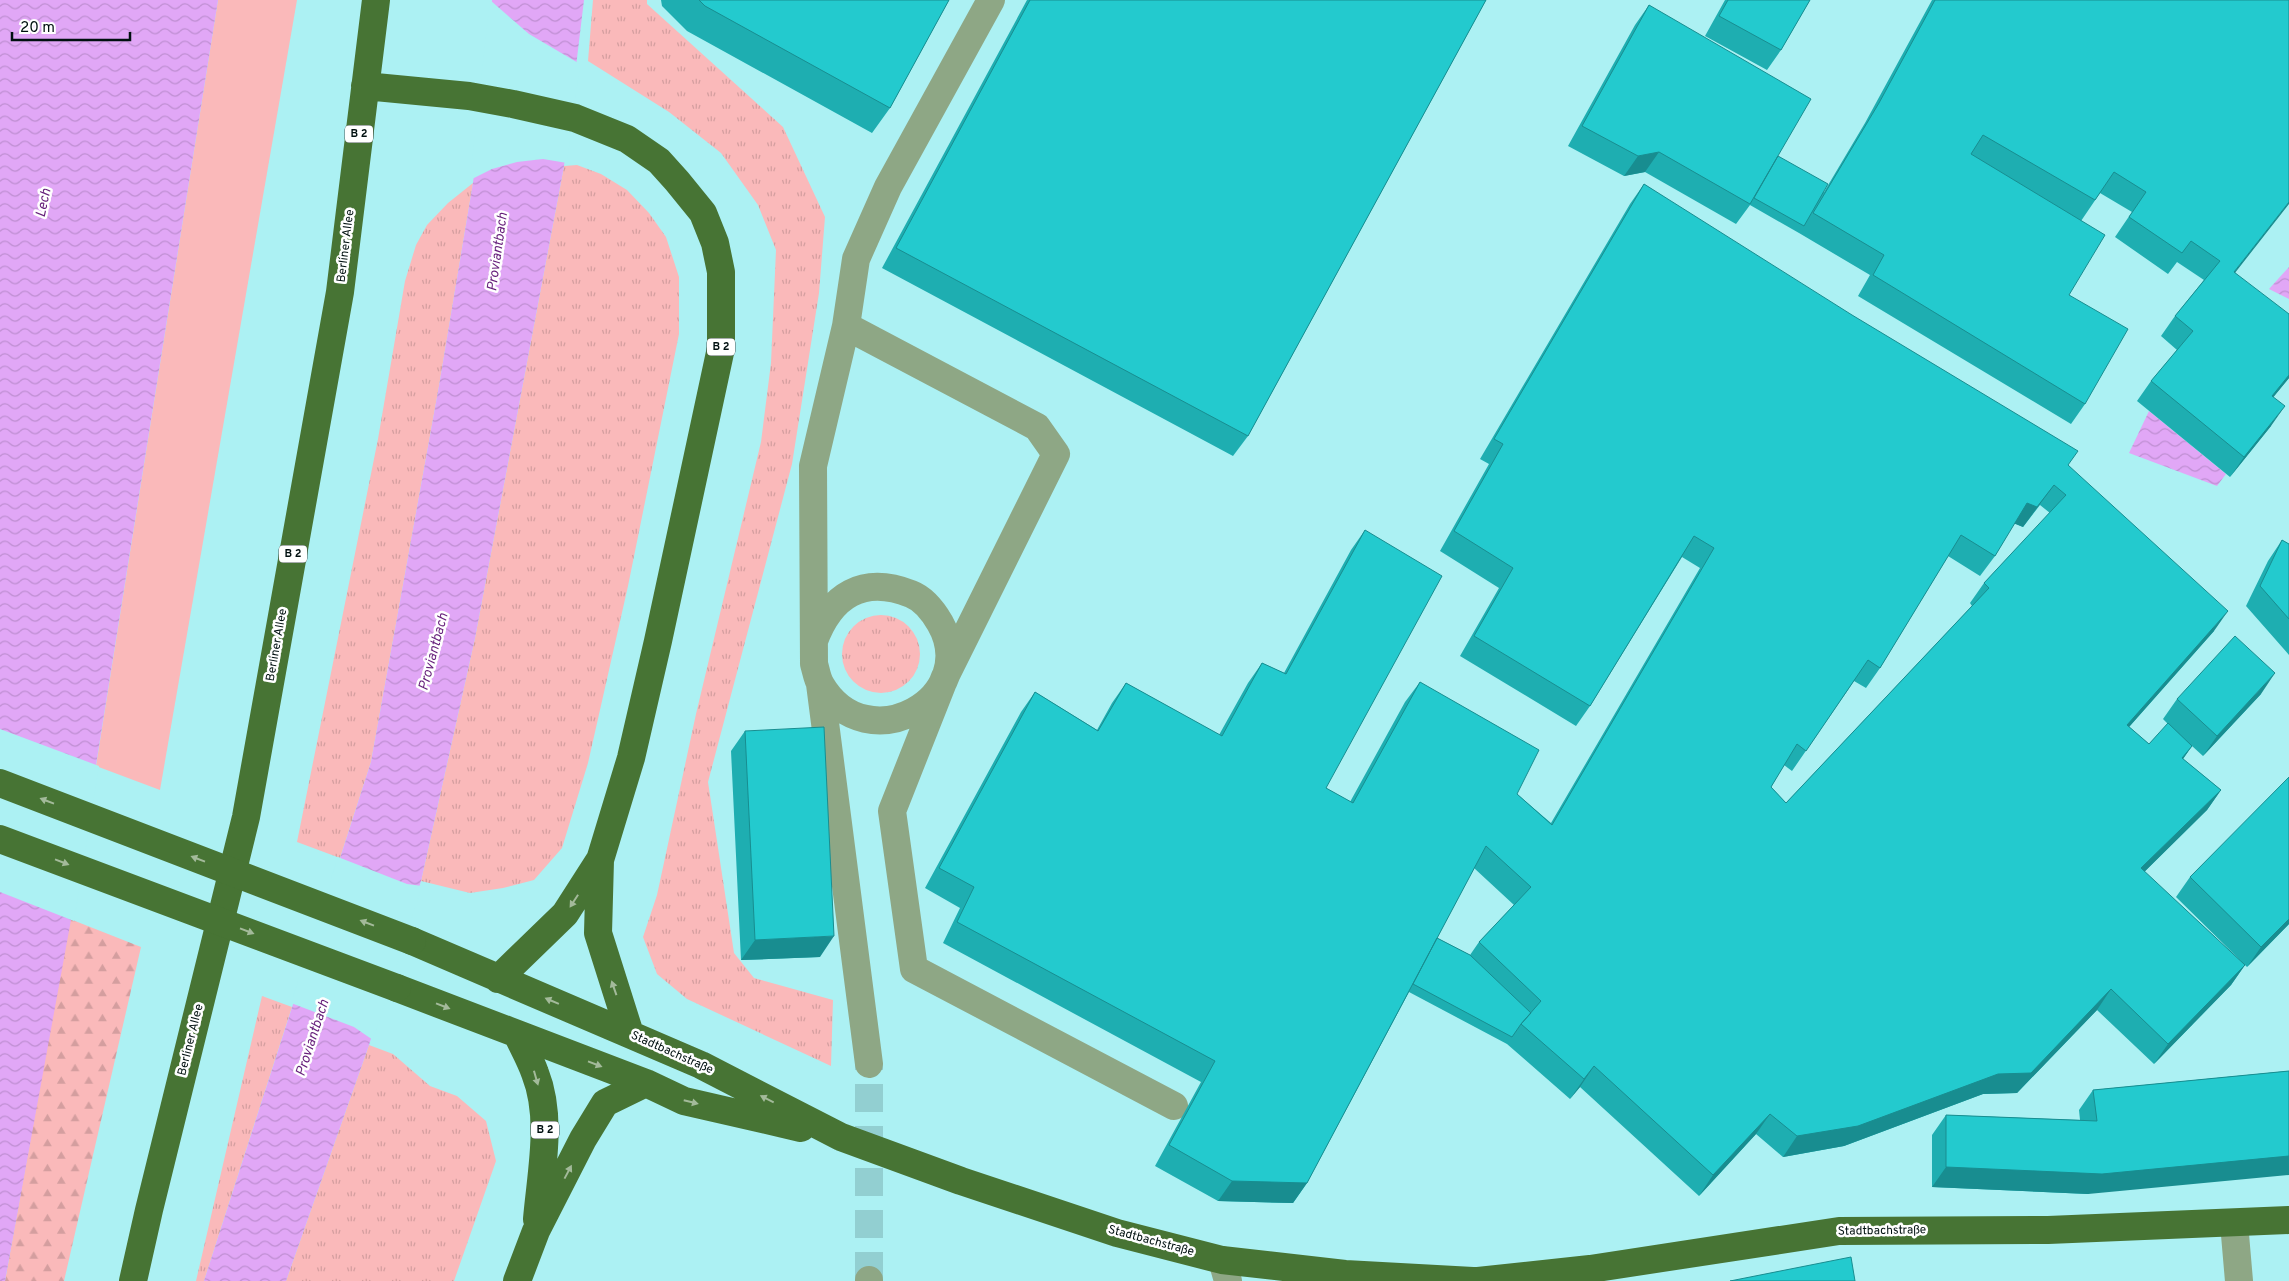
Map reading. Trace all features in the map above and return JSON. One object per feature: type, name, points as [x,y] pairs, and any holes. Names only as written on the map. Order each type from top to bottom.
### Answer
[{"type":"main road","name":"Berliner Allee","points":[[133,1281],[246,817],[340,292],[376,0]]},
{"type":"main road","name":"B 2","points":[[365,86],[469,96],[575,118],[627,139],[659,161],[703,213],[714,243],[721,272],[721,348],[719,358],[631,758],[600,860],[565,914],[498,978]]},
{"type":"main road","name":"Stadtbachstraße","points":[[0,784],[412,941],[701,1065],[841,1137],[960,1181],[1225,1271],[1345,1274],[1474,1281]]},
{"type":"main road","name":"Stadtbachstraße","points":[[0,838],[646,1083],[684,1101],[841,1137]]},
{"type":"main road","points":[[600,860],[598,933],[630,1034]]},
{"type":"main road","name":"B 2","points":[[516,1034],[536,1073],[544,1106],[545,1123],[536,1231],[517,1281]]},
{"type":"main road","points":[[536,1231],[583,1139],[605,1103],[646,1083]]},
{"type":"main road","name":"Stadtbachstraße","points":[[1478,1281],[1591,1275],[1839,1231],[2048,1230],[2289,1220]]},
{"type":"lane","points":[[869,1064],[820,684],[814,664],[814,466],[846,326],[856,259],[888,187],[991,0]]},
{"type":"lane","points":[[820,684],[833,701],[850,714],[871,721],[894,720],[916,712],[934,697],[1056,454],[1037,428],[846,326]]},
{"type":"lane","points":[[814,642],[822,621],[835,604],[853,592],[874,587],[895,588],[916,596],[933,611],[944,631],[949,654],[945,677],[892,811],[914,969],[1174,1106]]},
{"type":"lane","points":[[2234,1223],[2239,1281]]},
{"type":"green space","points":[[218,0],[297,0],[160,790],[96,766]]},
{"type":"green space","points":[[593,0],[647,0],[647,4],[783,127],[825,217],[819,293],[792,464],[708,782],[734,953],[754,978],[833,1000],[831,1066],[687,999],[657,974],[643,937],[657,895],[696,714],[761,442],[771,363],[776,250],[758,205],[721,153],[669,112],[588,61]]},
{"type":"green space","points":[[577,165],[601,174],[627,190],[649,213],[666,237],[679,277],[679,334],[628,586],[588,763],[562,848],[534,880],[503,888],[470,893],[421,881],[475,638],[564,166]]},
{"type":"green space","points":[[473,183],[439,386],[371,762],[340,858],[297,842],[378,439],[405,281],[416,245],[427,225],[448,203]]},
{"type":"green space","points":[[873,615],[889,615],[903,621],[914,632],[920,646],[920,662],[914,676],[903,687],[889,693],[873,693],[859,687],[848,676],[842,662],[842,646],[848,632],[859,621]]},
{"type":"green space","points":[[70,919],[141,947],[64,1281],[5,1281]]},
{"type":"green space","points":[[262,996],[292,1007],[204,1281],[196,1281]]},
{"type":"green space","points":[[369,1045],[393,1054],[430,1086],[457,1096],[486,1121],[496,1161],[454,1281],[286,1281]]},
{"type":"water","name":"Lech","points":[[0,0],[218,0],[73,909],[5,1281],[0,1281]]},
{"type":"water","name":"Proviantbach","points":[[492,0],[584,0],[564,166],[475,638],[421,881],[369,1045],[286,1281],[204,1281],[371,762],[439,386],[473,183]]},
{"type":"water","points":[[2289,267],[2289,299],[2269,289]]},
{"type":"water","points":[[2149,411],[2226,474],[2217,486],[2129,453]]},
{"type":"pier","points":[[490,0],[529,34],[580,64],[567,163],[543,159],[517,162],[492,169],[470,180]]},
{"type":"pier","points":[[0,729],[99,766],[74,921],[0,892]]},
{"type":"pier","points":[[338,857],[407,884],[422,886],[373,1040],[354,1027],[291,1003]]},
{"type":"building","points":[[699,0],[949,0],[890,108],[705,6]]},
{"type":"building","points":[[1030,0],[1486,0],[1248,436],[896,248]]},
{"type":"building","points":[[1728,0],[1810,0],[1781,50],[1719,16]]},
{"type":"building","points":[[1935,0],[2289,0],[2289,202],[2234,272],[2289,314],[2289,375],[2272,396],[2285,406],[2244,457],[2151,381],[2193,331],[2175,316],[2220,261],[2191,241],[2182,253],[2129,217],[2146,192],[2114,172],[2095,200],[1983,135],[1971,154],[2105,235],[2069,295],[2128,329],[2085,404],[1873,275],[1884,255],[1813,213],[1879,103]]},
{"type":"building","points":[[1649,5],[1811,99],[1750,204],[1659,152],[1638,156],[1582,126]]},
{"type":"building","points":[[1778,156],[1828,184],[1804,226],[1754,198]]},
{"type":"building","points":[[1644,184],[1852,315],[2078,451],[2068,465],[2228,611],[2127,725],[2149,744],[2168,723],[2192,746],[2182,758],[2221,790],[2141,868],[2245,965],[2168,1044],[2111,989],[2031,1073],[1998,1074],[1858,1126],[1797,1136],[1770,1114],[1713,1175],[1594,1066],[1584,1079],[1521,1024],[1541,1001],[1479,942],[1531,887],[1486,846],[1307,1183],[1232,1181],[1169,1145],[1215,1061],[957,922],[974,887],[939,868],[1035,692],[1098,731],[1126,683],[1222,736],[1262,663],[1286,674],[1365,530],[1442,576],[1326,788],[1353,803],[1420,682],[1539,750],[1517,794],[1552,825],[1714,548],[1694,536],[1590,706],[1474,636],[1513,568],[1454,531],[1503,444],[1494,439]],"holes":[[[2054,485],[2066,495],[1984,583],[1989,588],[1786,803],[1771,787],[1797,744],[1806,751],[1868,660],[1880,668],[1961,535],[1995,556],[2027,503],[2037,507]]]},
{"type":"building","points":[[2282,540],[2289,544],[2289,619],[2260,586]]},
{"type":"building","points":[[2235,636],[2275,673],[2217,736],[2177,699]]},
{"type":"building","points":[[824,727],[834,936],[755,940],[745,731]]},
{"type":"building","points":[[2289,777],[2289,919],[2261,947],[2190,877]]},
{"type":"building","points":[[1437,938],[1470,955],[1531,1013],[1512,1037],[1413,984]]},
{"type":"building","points":[[2289,1071],[2289,1156],[2102,1174],[1946,1167],[1946,1115],[2097,1121],[2093,1090]]},
{"type":"building","points":[[1851,1257],[1855,1281],[1730,1281]]},
{"type":"tunnel","points":[[869,1064],[869,1280]]}]
